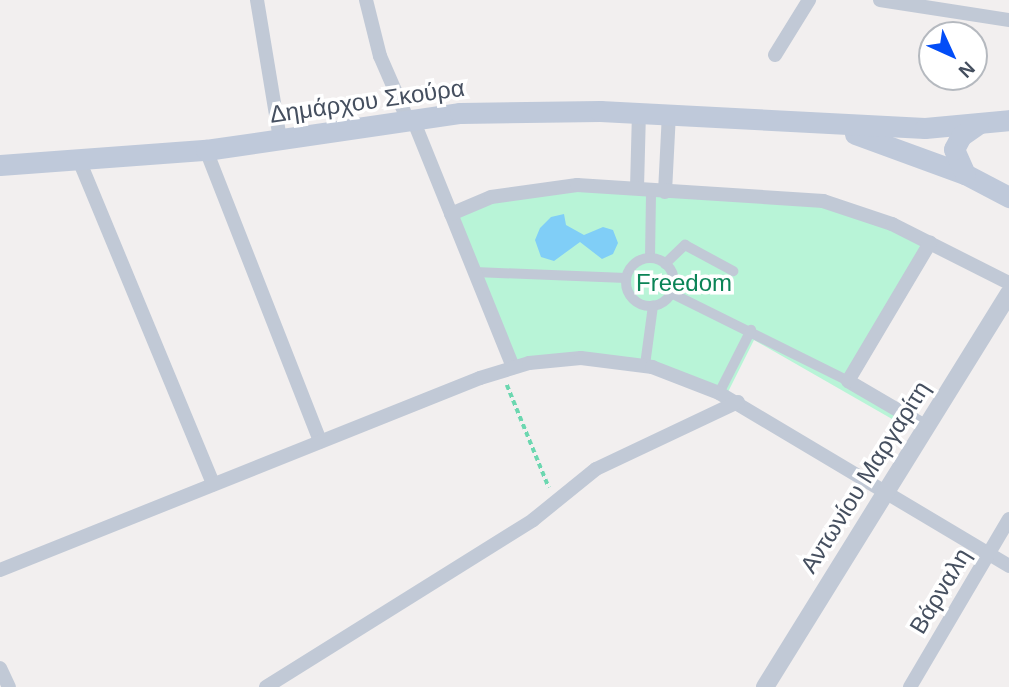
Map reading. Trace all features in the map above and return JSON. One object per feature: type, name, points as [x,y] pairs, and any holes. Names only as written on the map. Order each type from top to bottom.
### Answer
[{"type":"main road","name":"Δημάρχου Σκούρα","points":[[0,165],[206,150],[410,118],[460,113],[639,113],[826,125]]},
{"type":"main road","points":[[826,125],[925,128],[1009,120]]},
{"type":"main road","points":[[965,174],[954,149],[961,136],[978,124]]},
{"type":"main road","points":[[826,125],[965,174],[1008,197]]},
{"type":"street","points":[[257,0],[280,139]]},
{"type":"street","points":[[366,0],[380,56],[410,118],[475,272],[507,369]]},
{"type":"street","points":[[775,55],[809,0]]},
{"type":"street","points":[[880,0],[1009,20]]},
{"type":"street","points":[[639,113],[651,190],[650,258]]},
{"type":"street","points":[[651,190],[669,114]]},
{"type":"street","points":[[206,150],[320,441]]},
{"type":"street","points":[[79,160],[214,484]]},
{"type":"street","points":[[451,214],[491,197],[536,190],[651,190],[823,201],[853,208],[1009,283]]},
{"type":"street","points":[[848,381],[930,243]]},
{"type":"street","points":[[665,264],[685,245],[733,271]]},
{"type":"street","points":[[645,365],[653,306],[671,293],[674,278],[665,264],[650,258],[635,264],[626,278],[632,299],[653,306]]},
{"type":"street","points":[[475,272],[626,278]]},
{"type":"street","points":[[671,293],[807,355],[925,426]]},
{"type":"street","name":"Αντωνίου Μαργαρίτη","points":[[767,686],[925,426],[1007,303]]},
{"type":"street","points":[[719,393],[751,330]]},
{"type":"street","points":[[0,570],[507,369],[581,358],[645,365],[738,402],[885,493],[1009,565]]},
{"type":"street","points":[[266,687],[533,520],[554,500],[596,469],[738,402]]},
{"type":"street","name":"Βάρναλη","points":[[910,687],[1009,519]]},
{"type":"street","points":[[0,668],[9,687]]},
{"type":"path","points":[[507,369],[554,500]]},
{"type":"green space","name":"Freedom","points":[[536,189],[823,201],[930,243],[848,381],[905,414],[899,423],[754,340],[726,396],[639,364],[519,365],[451,214]]},
{"type":"water","points":[[564,214],[566,225],[584,235],[603,227],[613,230],[618,243],[613,254],[602,259],[580,242],[554,261],[541,257],[535,240],[540,228],[551,217]]}]
